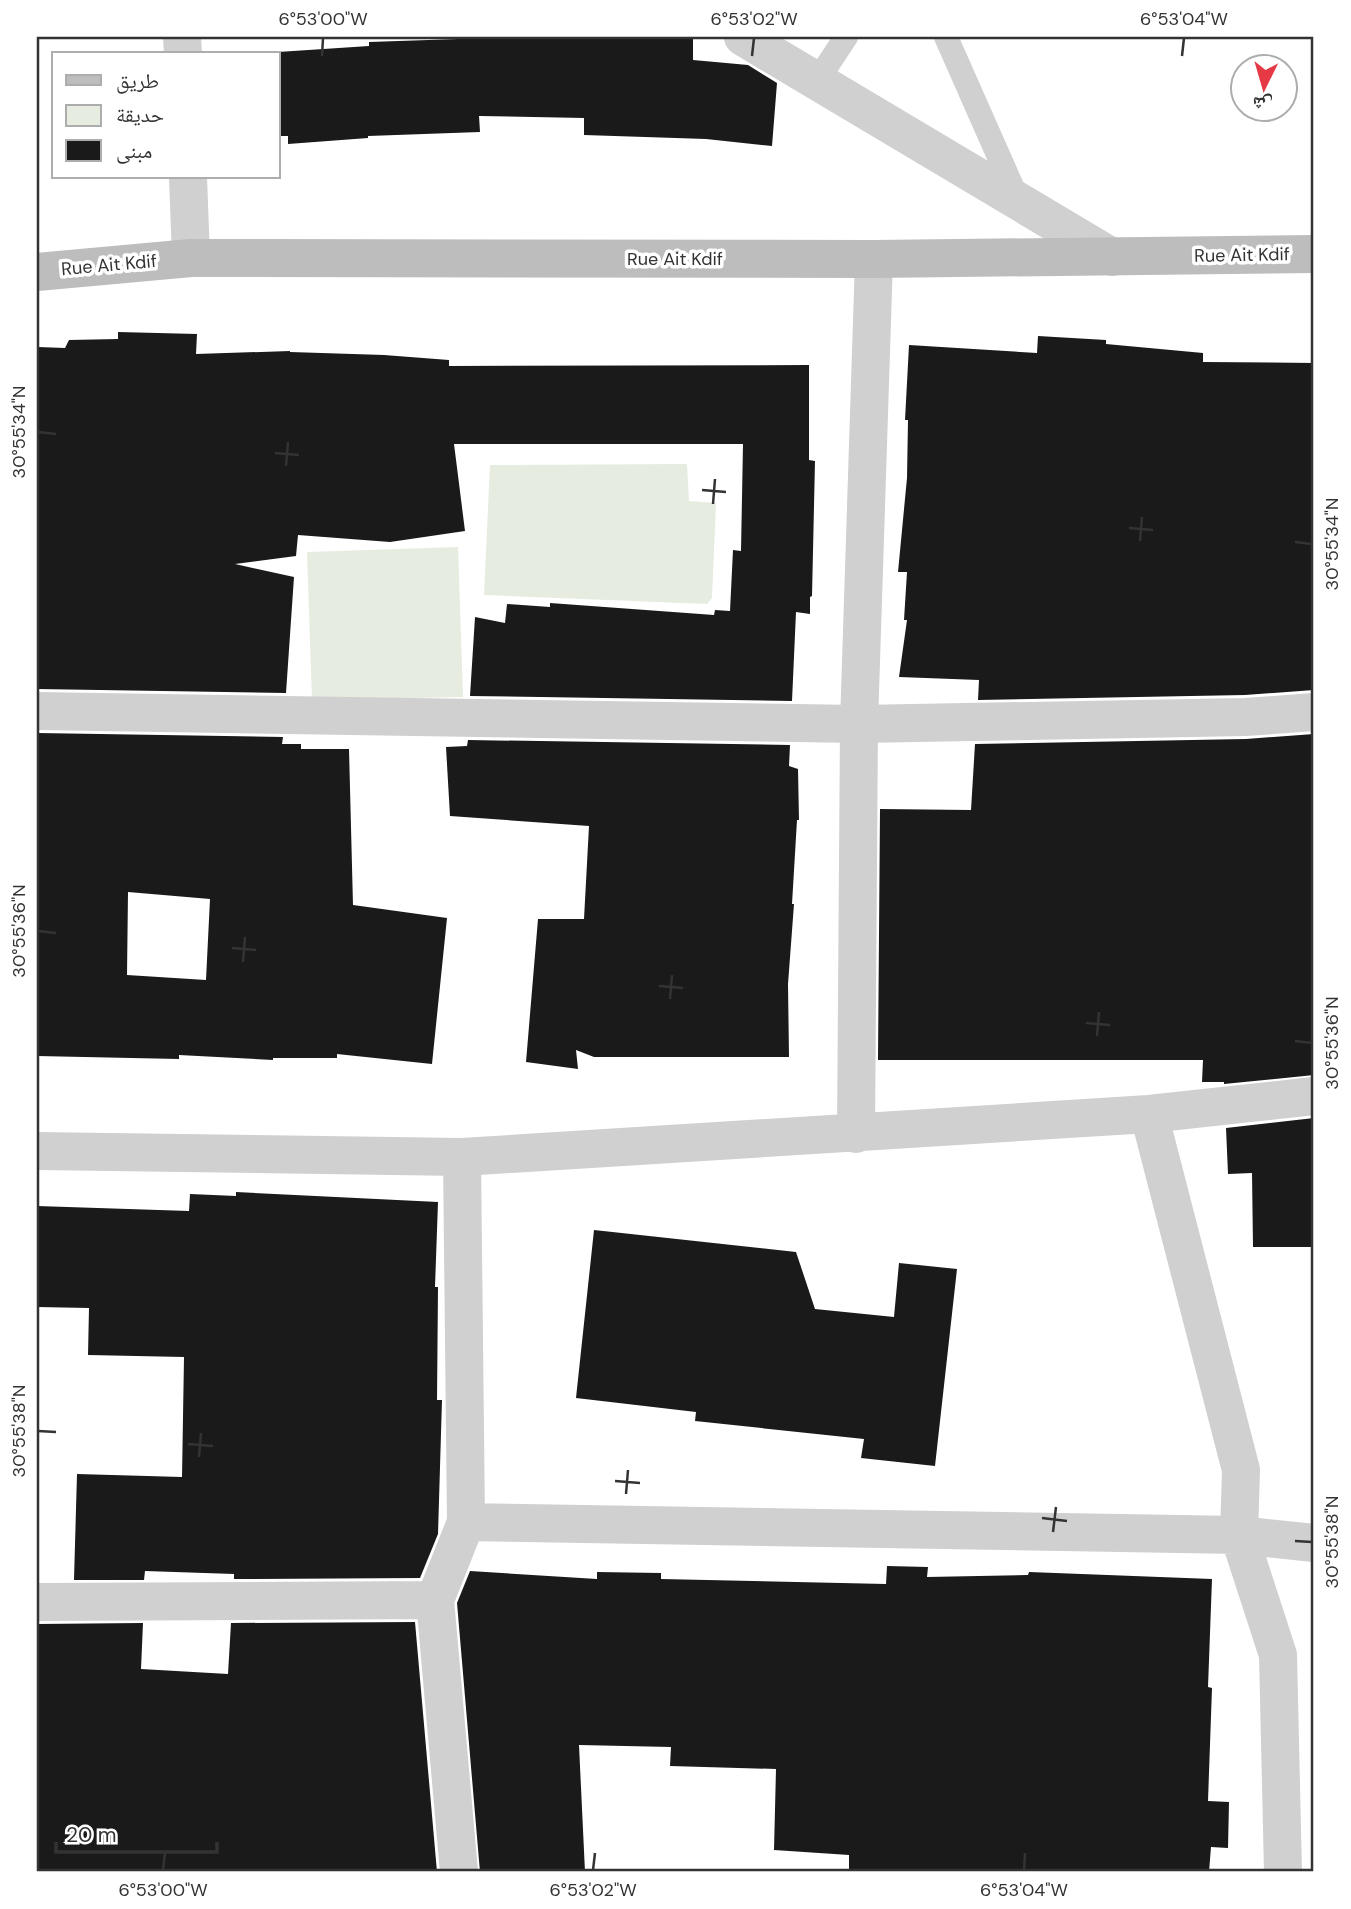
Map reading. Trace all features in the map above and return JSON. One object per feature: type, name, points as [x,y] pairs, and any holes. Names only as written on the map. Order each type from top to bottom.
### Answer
[{"type":"street","points":[[743,37],[1112,257]]},
{"type":"street","points":[[188,178],[191,258]]},
{"type":"street","name":"Rue Ait Kdif","points":[[37,272],[191,258],[874,259],[1314,254]]},
{"type":"street","points":[[856,1133],[859,724],[874,259]]},
{"type":"street","points":[[37,712],[859,724],[1246,717],[1314,712]]},
{"type":"street","points":[[37,1151],[461,1157],[1149,1114],[1314,1096]]},
{"type":"street","points":[[1149,1114],[1241,1470],[1239,1535],[1278,1655],[1283,1872]]},
{"type":"street","points":[[459,1872],[435,1600],[466,1522],[461,1157]]},
{"type":"street","points":[[466,1522],[1239,1535],[1314,1543]]},
{"type":"street","points":[[37,1602],[435,1600]]},
{"type":"lane","points":[[817,81],[846,37]]},
{"type":"lane","points":[[946,37],[1018,201]]},
{"type":"green space","points":[[687,464],[689,501],[716,503],[712,598],[707,604],[484,595],[490,465]]},
{"type":"green space","points":[[458,547],[463,697],[312,700],[307,552]]},
{"type":"building","points":[[519,37],[693,37],[693,60],[748,65],[777,83],[772,146],[706,139],[584,135],[584,118],[479,116],[480,132],[368,136],[288,144],[288,136],[280,136],[278,52],[369,46],[369,42]]},
{"type":"building","points":[[118,332],[197,334],[196,354],[290,351],[384,355],[449,360],[449,366],[809,365],[809,460],[815,461],[812,596],[810,614],[796,612],[792,701],[470,696],[475,617],[505,623],[507,604],[550,607],[550,603],[714,615],[715,610],[730,611],[733,550],[741,551],[743,444],[454,444],[465,531],[390,542],[298,535],[296,556],[235,564],[294,577],[286,693],[37,689],[38,347],[65,348],[69,340],[118,339]]},
{"type":"building","points":[[1038,336],[1106,340],[1106,344],[1203,353],[1203,362],[1314,363],[1314,690],[1245,695],[978,700],[979,680],[899,677],[907,620],[904,620],[907,572],[898,572],[907,478],[908,420],[905,420],[909,345],[1037,353]]},
{"type":"building","points":[[37,733],[283,737],[282,744],[301,744],[301,749],[349,749],[353,905],[447,918],[432,1064],[337,1054],[337,1058],[273,1060],[179,1055],[179,1059],[37,1056]],"holes":[[[128,892],[210,899],[206,980],[127,975]]]},
{"type":"building","points":[[1314,734],[1314,1075],[1224,1084],[1202,1082],[1203,1060],[878,1060],[880,809],[971,810],[975,744],[1246,739]]},
{"type":"building","points":[[468,740],[790,745],[789,766],[798,769],[799,820],[788,984],[789,1057],[594,1057],[576,1050],[578,1069],[526,1062],[538,919],[584,919],[589,826],[450,816],[446,747],[467,746]]},
{"type":"building","points":[[1314,1118],[1314,1247],[1253,1247],[1252,1173],[1228,1174],[1226,1128]]},
{"type":"building","points":[[236,1192],[438,1202],[435,1287],[438,1287],[437,1400],[442,1400],[438,1534],[420,1578],[234,1579],[234,1574],[145,1571],[144,1580],[74,1580],[77,1474],[182,1477],[184,1357],[88,1355],[89,1308],[37,1307],[37,1206],[189,1211],[190,1194],[236,1196]]},
{"type":"building","points":[[594,1230],[796,1252],[815,1309],[894,1317],[899,1263],[957,1269],[935,1466],[861,1458],[864,1439],[695,1421],[696,1412],[576,1398]]},
{"type":"building","points":[[887,1566],[928,1567],[927,1577],[1028,1575],[1029,1572],[1212,1579],[1208,1801],[1229,1802],[1228,1848],[1211,1847],[1209,1872],[849,1872],[849,1855],[774,1850],[776,1769],[670,1766],[671,1747],[579,1745],[585,1872],[480,1872],[457,1603],[470,1571],[597,1579],[597,1572],[661,1573],[661,1579],[886,1584]]},
{"type":"building","points":[[415,1622],[437,1872],[37,1872],[37,1624],[143,1623],[141,1669],[228,1674],[231,1623]]}]
